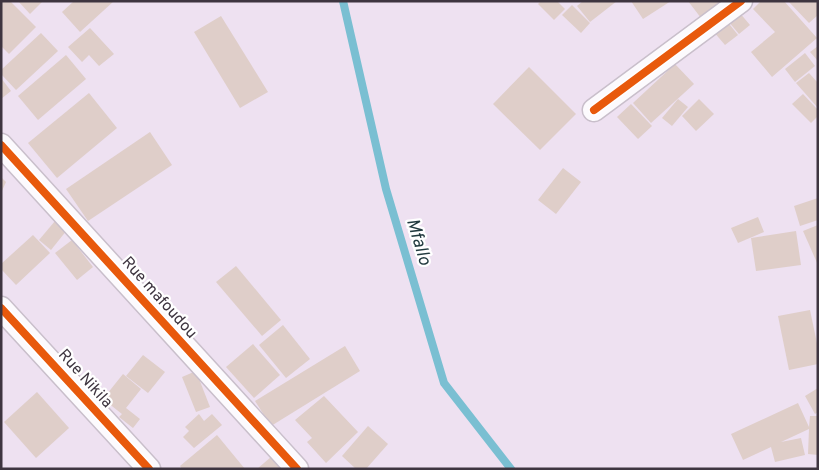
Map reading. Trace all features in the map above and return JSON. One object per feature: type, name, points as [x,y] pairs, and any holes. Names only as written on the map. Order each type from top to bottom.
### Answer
[{"type":"street","points":[[594,110],[742,1]]},
{"type":"street","name":"Rue mafoudou","points":[[1,145],[297,469]]},
{"type":"street","name":"Rue Nikila","points":[[1,308],[149,469]]},
{"type":"building","points":[[1,1],[10,1],[36,27],[9,54],[1,46]]},
{"type":"building","points":[[18,1],[43,1],[30,14]]},
{"type":"building","points":[[74,1],[114,1],[80,32],[62,12]]},
{"type":"building","points":[[541,1],[557,1],[565,9],[554,20],[538,4]]},
{"type":"building","points":[[583,1],[617,1],[590,22],[577,6]]},
{"type":"building","points":[[631,1],[671,1],[643,19]]},
{"type":"building","points":[[688,1],[723,1],[701,18]]},
{"type":"building","points":[[761,1],[784,1],[817,38],[772,77],[751,52],[775,32],[753,9]]},
{"type":"building","points":[[788,1],[818,1],[818,15],[809,23]]},
{"type":"building","points":[[572,5],[590,23],[581,33],[562,15]]},
{"type":"building","points":[[739,12],[750,25],[739,34],[728,21]]},
{"type":"building","points":[[221,16],[268,92],[240,108],[194,32]]},
{"type":"building","points":[[726,20],[738,35],[725,45],[713,31]]},
{"type":"building","points":[[90,28],[114,54],[99,66],[89,55],[82,62],[68,47]]},
{"type":"building","points":[[41,33],[58,51],[16,90],[1,74],[1,70]]},
{"type":"building","points":[[818,46],[818,61],[810,52]]},
{"type":"building","points":[[805,53],[815,66],[795,82],[785,69]]},
{"type":"building","points":[[66,55],[86,79],[38,120],[18,96]]},
{"type":"building","points":[[675,64],[694,84],[651,123],[633,103]]},
{"type":"building","points":[[529,67],[576,114],[540,150],[493,104]]},
{"type":"building","points":[[809,73],[818,83],[818,108],[796,83]]},
{"type":"building","points":[[1,78],[11,91],[1,99]]},
{"type":"building","points":[[89,93],[117,128],[57,178],[28,143]]},
{"type":"building","points":[[803,94],[818,110],[818,116],[811,123],[792,104]]},
{"type":"building","points":[[678,99],[688,107],[672,126],[662,118]]},
{"type":"building","points":[[699,99],[714,114],[696,131],[682,116]]},
{"type":"building","points":[[631,104],[652,126],[638,139],[617,117]]},
{"type":"building","points":[[150,132],[172,165],[88,221],[66,189]]},
{"type":"building","points":[[563,168],[581,182],[556,214],[538,200]]},
{"type":"building","points":[[1,177],[6,182],[1,193]]},
{"type":"building","points":[[818,198],[818,220],[800,226],[794,206]]},
{"type":"building","points":[[758,217],[764,232],[738,243],[731,228]]},
{"type":"building","points":[[55,221],[67,230],[51,250],[39,240]]},
{"type":"building","points":[[818,225],[818,265],[803,231]]},
{"type":"building","points":[[796,231],[801,265],[756,271],[751,238]]},
{"type":"building","points":[[33,235],[50,253],[16,285],[1,269],[1,264]]},
{"type":"building","points":[[72,240],[93,267],[77,280],[55,253]]},
{"type":"building","points":[[236,266],[281,320],[262,336],[216,282]]},
{"type":"building","points":[[810,310],[818,348],[818,364],[789,370],[778,316]]},
{"type":"building","points":[[283,325],[310,359],[286,378],[259,345]]},
{"type":"building","points":[[253,344],[280,375],[254,398],[226,367]]},
{"type":"building","points":[[345,346],[360,371],[271,426],[255,401]]},
{"type":"building","points":[[143,355],[165,372],[148,393],[126,376]]},
{"type":"building","points":[[196,371],[210,407],[196,412],[182,377]]},
{"type":"building","points":[[123,374],[141,389],[126,408],[140,419],[133,428],[119,417],[122,414],[103,399]]},
{"type":"building","points":[[818,388],[818,412],[815,414],[805,396]]},
{"type":"building","points":[[37,392],[69,428],[36,458],[4,422]]},
{"type":"building","points":[[324,396],[358,432],[326,463],[307,442],[312,438],[295,420]]},
{"type":"building","points":[[798,403],[809,427],[810,416],[818,416],[818,455],[808,454],[809,429],[781,442],[801,438],[805,455],[775,462],[771,447],[743,460],[731,434]]},
{"type":"building","points":[[199,414],[204,421],[212,414],[222,425],[194,448],[183,437],[189,431],[185,427]]},
{"type":"building","points":[[368,426],[388,444],[366,469],[356,469],[342,456]]},
{"type":"building","points":[[217,435],[245,469],[182,469],[180,466]]},
{"type":"building","points":[[271,457],[281,469],[257,469]]},
{"type":"waterway","name":"Mfallo","points":[[343,1],[386,189],[444,383],[511,469]]},
{"type":"cycle path","points":[[594,110],[741,1]]},
{"type":"cycle path","points":[[1,145],[297,469]]},
{"type":"cycle path","points":[[1,308],[149,469]]}]
